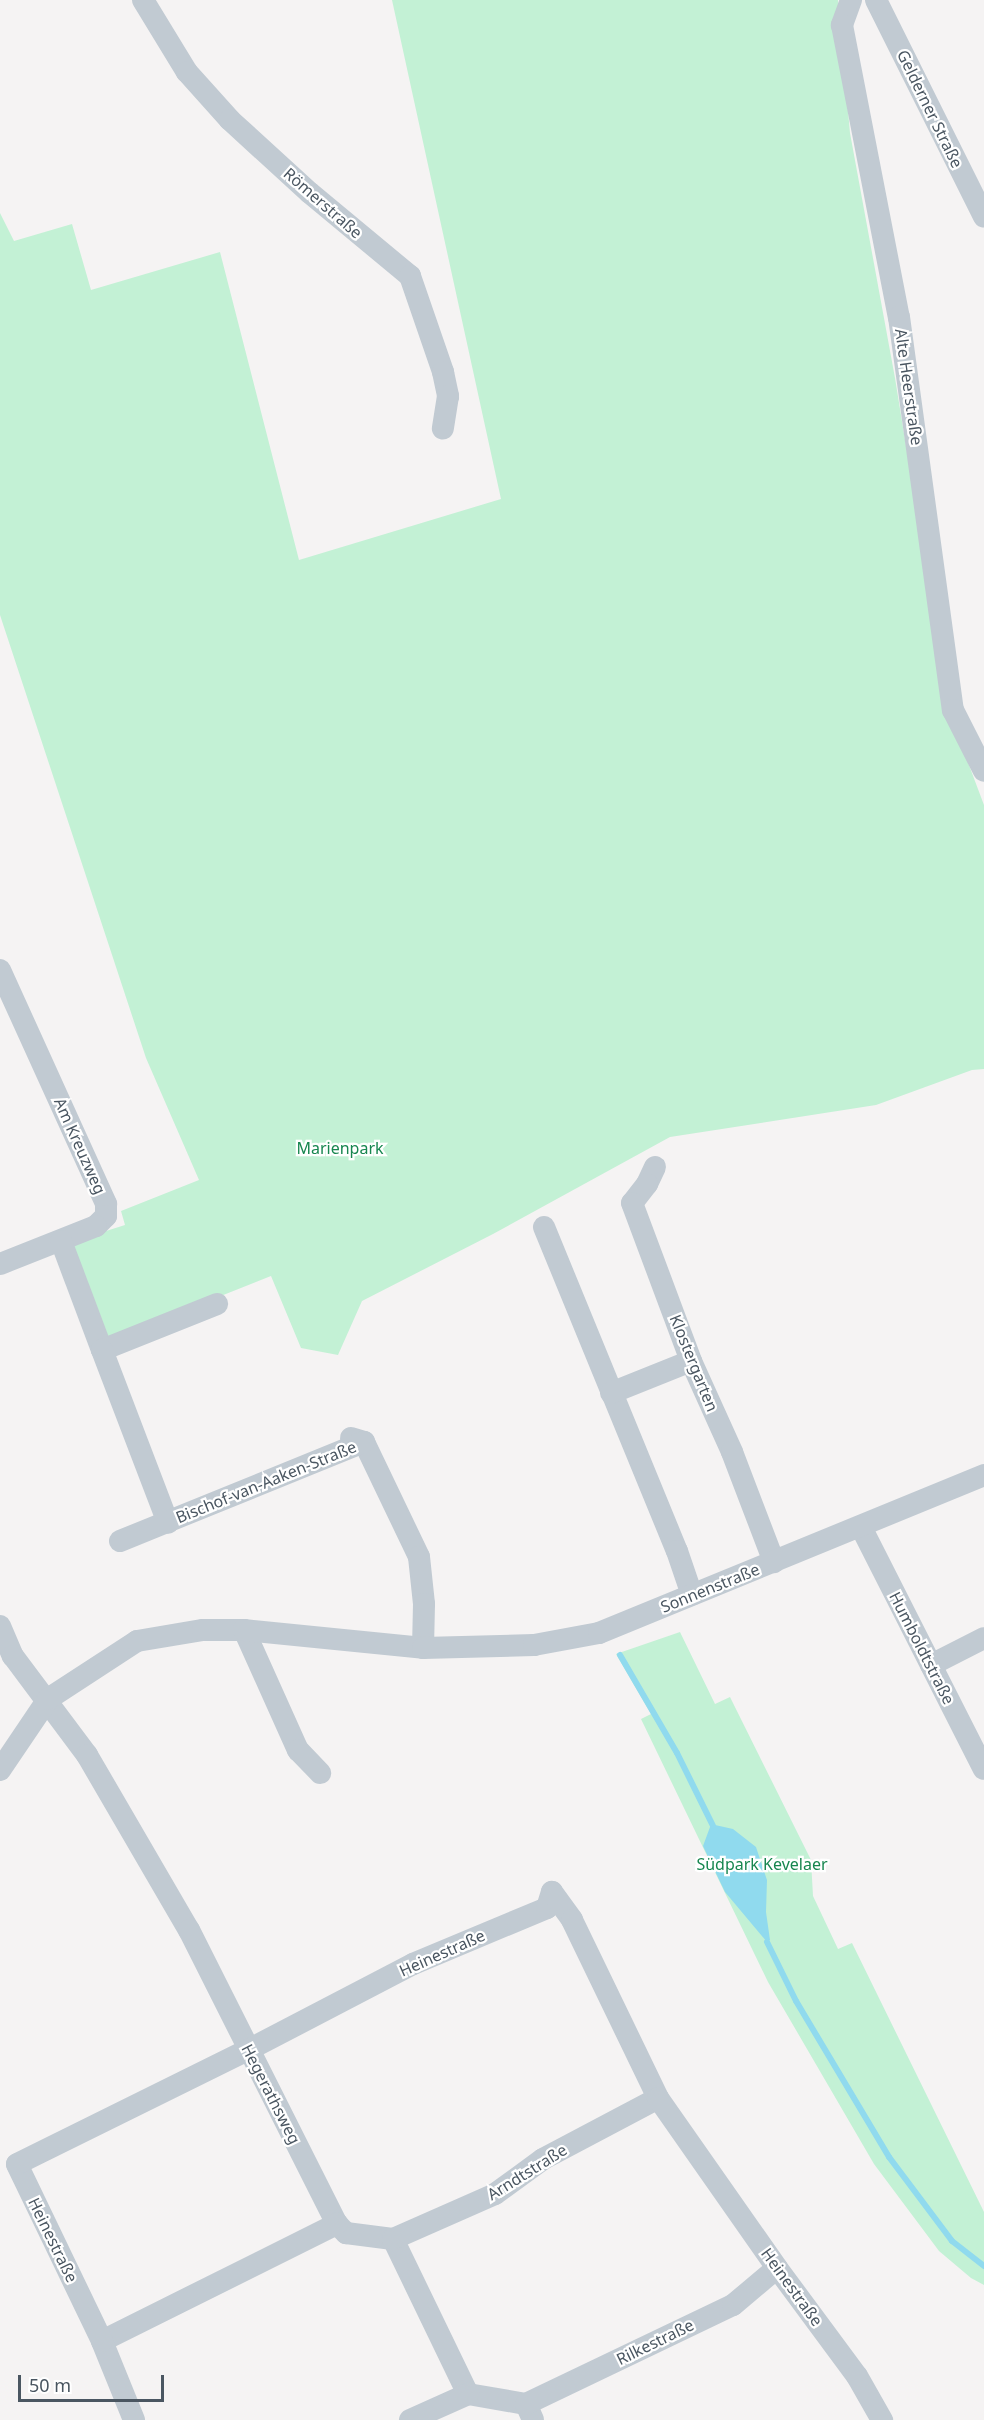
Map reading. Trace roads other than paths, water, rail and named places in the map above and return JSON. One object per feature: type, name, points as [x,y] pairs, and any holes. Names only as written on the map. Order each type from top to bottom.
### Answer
[{"type":"street","name":"Römerstraße","points":[[143,0],[188,72],[230,120],[310,193],[410,276],[443,372],[448,396],[443,429]]},
{"type":"street","name":"Alte Heerstraße","points":[[850,0],[842,25],[899,317],[952,710],[984,771]]},
{"type":"street","name":"Gelderner Straße","points":[[876,0],[984,218]]},
{"type":"street","name":"Am Kreuzweg","points":[[0,970],[106,1204],[106,1216],[96,1226],[0,1264]]},
{"type":"street","name":"Klostergarten","points":[[655,1167],[647,1184],[632,1203],[691,1361],[732,1452],[774,1562]]},
{"type":"street","points":[[544,1227],[677,1551],[692,1595]]},
{"type":"street","name":"Bischof-van-Aaken-Straße","points":[[61,1241],[168,1523]]},
{"type":"street","points":[[102,1350],[218,1304]]},
{"type":"street","points":[[611,1393],[691,1361]]},
{"type":"street","name":"Bischof-van-Aaken-Straße","points":[[120,1541],[168,1523],[355,1439],[419,1557],[424,1604],[423,1648]]},
{"type":"street","name":"Sonnenstraße","points":[[0,1770],[48,1698],[137,1641],[203,1630],[244,1630],[423,1648],[534,1645],[599,1633],[984,1475]]},
{"type":"street","name":"Humboldtstraße","points":[[861,1527],[984,1769]]},
{"type":"street","name":"Hegerathsweg","points":[[0,1626],[13,1656],[48,1698],[87,1755],[189,1930],[337,2224]]},
{"type":"street","points":[[244,1630],[298,1750],[320,1773]]},
{"type":"street","points":[[931,1665],[984,1638]]},
{"type":"street","name":"Heinestraße","points":[[134,2420],[102,2341],[17,2164],[249,2050],[413,1964],[547,1908],[552,1892],[572,1920],[658,2098],[777,2268],[857,2376],[882,2420]]},
{"type":"street","name":"Arndtstraße","points":[[393,2239],[495,2194],[543,2159],[658,2098]]},
{"type":"street","points":[[102,2341],[337,2224],[346,2233],[393,2239],[468,2394]]},
{"type":"street","name":"Rilkestraße","points":[[529,2412],[733,2305],[777,2268]]},
{"type":"street","points":[[410,2420],[468,2394],[529,2412]]},
{"type":"water","points":[[715,1825],[733,1829],[756,1847],[767,1880],[766,1912],[770,1940],[767,1942],[725,1892],[703,1846],[710,1827]]},
{"type":"waterway","points":[[620,1655],[677,1753],[713,1826]]},
{"type":"waterway","points":[[767,1942],[796,2001],[889,2157],[952,2241],[984,2266]]},
{"type":"park label","name":"Marienpark","points":[[340,1148]]},
{"type":"park label","name":"Südpark Kevelaer","points":[[762,1864]]}]
